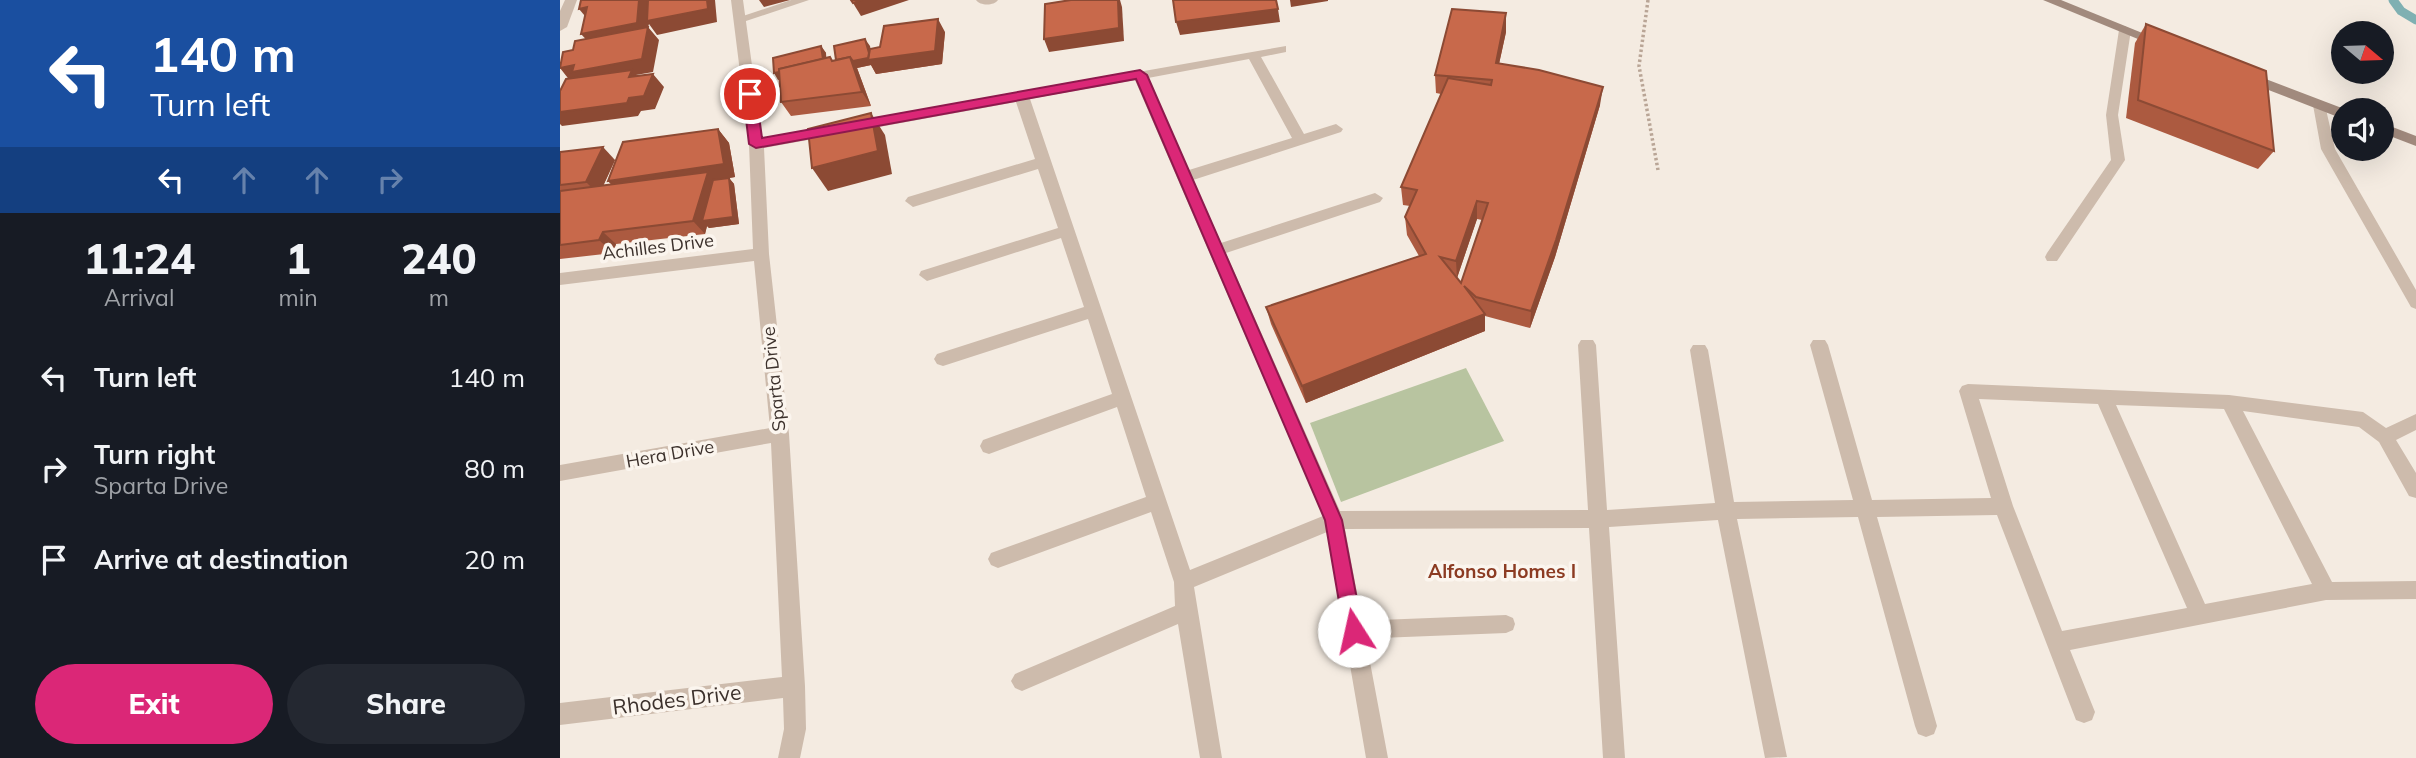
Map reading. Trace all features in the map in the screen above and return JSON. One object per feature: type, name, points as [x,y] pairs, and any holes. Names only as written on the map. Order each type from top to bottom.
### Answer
[{"type":"main road","points":[[2049,0],[2177,50]]},
{"type":"main road","points":[[2228,70],[2331,110]]},
{"type":"main road","points":[[2394,133],[2416,141]]},
{"type":"street","points":[[560,27],[570,0]]},
{"type":"street","name":"Sparta Drive","points":[[737,0],[756,144],[761,254],[780,434],[796,729],[789,758]]},
{"type":"street","points":[[982,0],[992,0]]},
{"type":"street","points":[[756,144],[1281,49]]},
{"type":"street","points":[[1253,54],[1300,140]]},
{"type":"street","points":[[1140,75],[1217,250],[1257,324],[1334,520],[1377,758]]},
{"type":"street","points":[[1022,97],[1091,311],[1184,582],[1186,611],[1211,758]]},
{"type":"street","points":[[1184,177],[1336,129]]},
{"type":"street","points":[[913,201],[1043,162]]},
{"type":"street","points":[[1217,250],[1375,198]]},
{"type":"street","points":[[927,275],[1066,231]]},
{"type":"street","name":"Achilles Drive","points":[[560,279],[761,254]]},
{"type":"street","points":[[943,359],[1091,311]]},
{"type":"street","points":[[1587,345],[1614,758]]},
{"type":"street","points":[[1819,345],[1926,726]]},
{"type":"street","points":[[1699,350],[1726,511],[1776,757]]},
{"type":"street","points":[[2084,712],[2003,506],[1968,391],[2229,402],[2363,420],[2385,437],[2416,490]]},
{"type":"street","points":[[2103,396],[2200,615]]},
{"type":"street","points":[[989,446],[1121,398]]},
{"type":"street","points":[[2229,402],[2326,591]]},
{"type":"street","points":[[2385,437],[2416,422]]},
{"type":"street","name":"Hera Drive","points":[[560,473],[780,434]]},
{"type":"street","points":[[998,559],[1156,502]]},
{"type":"street","points":[[1184,582],[1334,520],[1599,519],[1726,511],[2003,506]]},
{"type":"street","points":[[2058,642],[2326,591],[2416,590]]},
{"type":"street","points":[[1022,681],[1186,611]]},
{"type":"street","name":"Rhodes Drive","points":[[560,714],[794,687]]},
{"type":"lane","points":[[740,19],[803,0]]},
{"type":"lane","points":[[2052,257],[2118,160],[2112,115],[2126,30]]},
{"type":"lane","points":[[2319,105],[2328,149],[2416,303]]},
{"type":"lane","points":[[1354,631],[1506,624]]},
{"type":"path","points":[[1647,0],[1639,66],[1658,170]]},
{"type":"green space","points":[[1466,368],[1504,441],[1341,502],[1310,423]]},
{"type":"building","points":[[581,0],[639,0],[637,23],[581,34],[587,7],[579,9]]},
{"type":"building","points":[[648,0],[707,0],[708,9],[647,21]]},
{"type":"building","points":[[1071,0],[1118,0],[1119,28],[1044,39],[1045,4]]},
{"type":"building","points":[[1173,0],[1276,0],[1278,9],[1176,22]]},
{"type":"building","points":[[1452,9],[1506,13],[1496,63],[1539,70],[1603,87],[1531,311],[1476,297],[1464,286],[1485,314],[1302,386],[1266,307],[1426,254],[1405,217],[1417,190],[1401,187],[1448,78],[1491,85],[1492,80],[1435,75]],"holes":[[[1477,201],[1488,203],[1461,283],[1440,257],[1456,261]]]},
{"type":"building","points":[[938,19],[935,51],[868,60],[870,49],[880,47],[884,26]]},
{"type":"building","points":[[2146,24],[2266,71],[2274,151],[2138,100]]},
{"type":"building","points":[[648,27],[642,59],[572,72],[574,65],[560,68],[563,52],[573,50],[575,41]]},
{"type":"building","points":[[865,39],[868,58],[853,61],[850,57],[836,60],[834,46]]},
{"type":"building","points":[[821,46],[823,59],[779,69],[779,72],[774,73],[773,58]]},
{"type":"building","points":[[830,57],[832,61],[850,57],[862,92],[781,102],[779,69]]},
{"type":"building","points":[[632,70],[629,77],[653,74],[644,96],[629,98],[627,103],[560,112],[560,91],[566,79]]},
{"type":"building","points":[[871,113],[878,151],[812,168],[808,129]]},
{"type":"building","points":[[718,129],[724,164],[608,181],[623,142]]},
{"type":"building","points":[[603,147],[586,182],[560,185],[560,152]]},
{"type":"building","points":[[708,172],[693,221],[603,232],[599,240],[560,245],[560,191]]},
{"type":"building","points":[[729,178],[733,217],[702,221],[713,180]]},
{"type":"waterway","points":[[2393,0],[2401,11],[2416,20]]},
{"type":"district","name":"Alfonso Homes I","points":[[1502,571]]},
{"type":"route","points":[[750,94],[756,144],[1140,75],[1334,520],[1354,631]]}]
